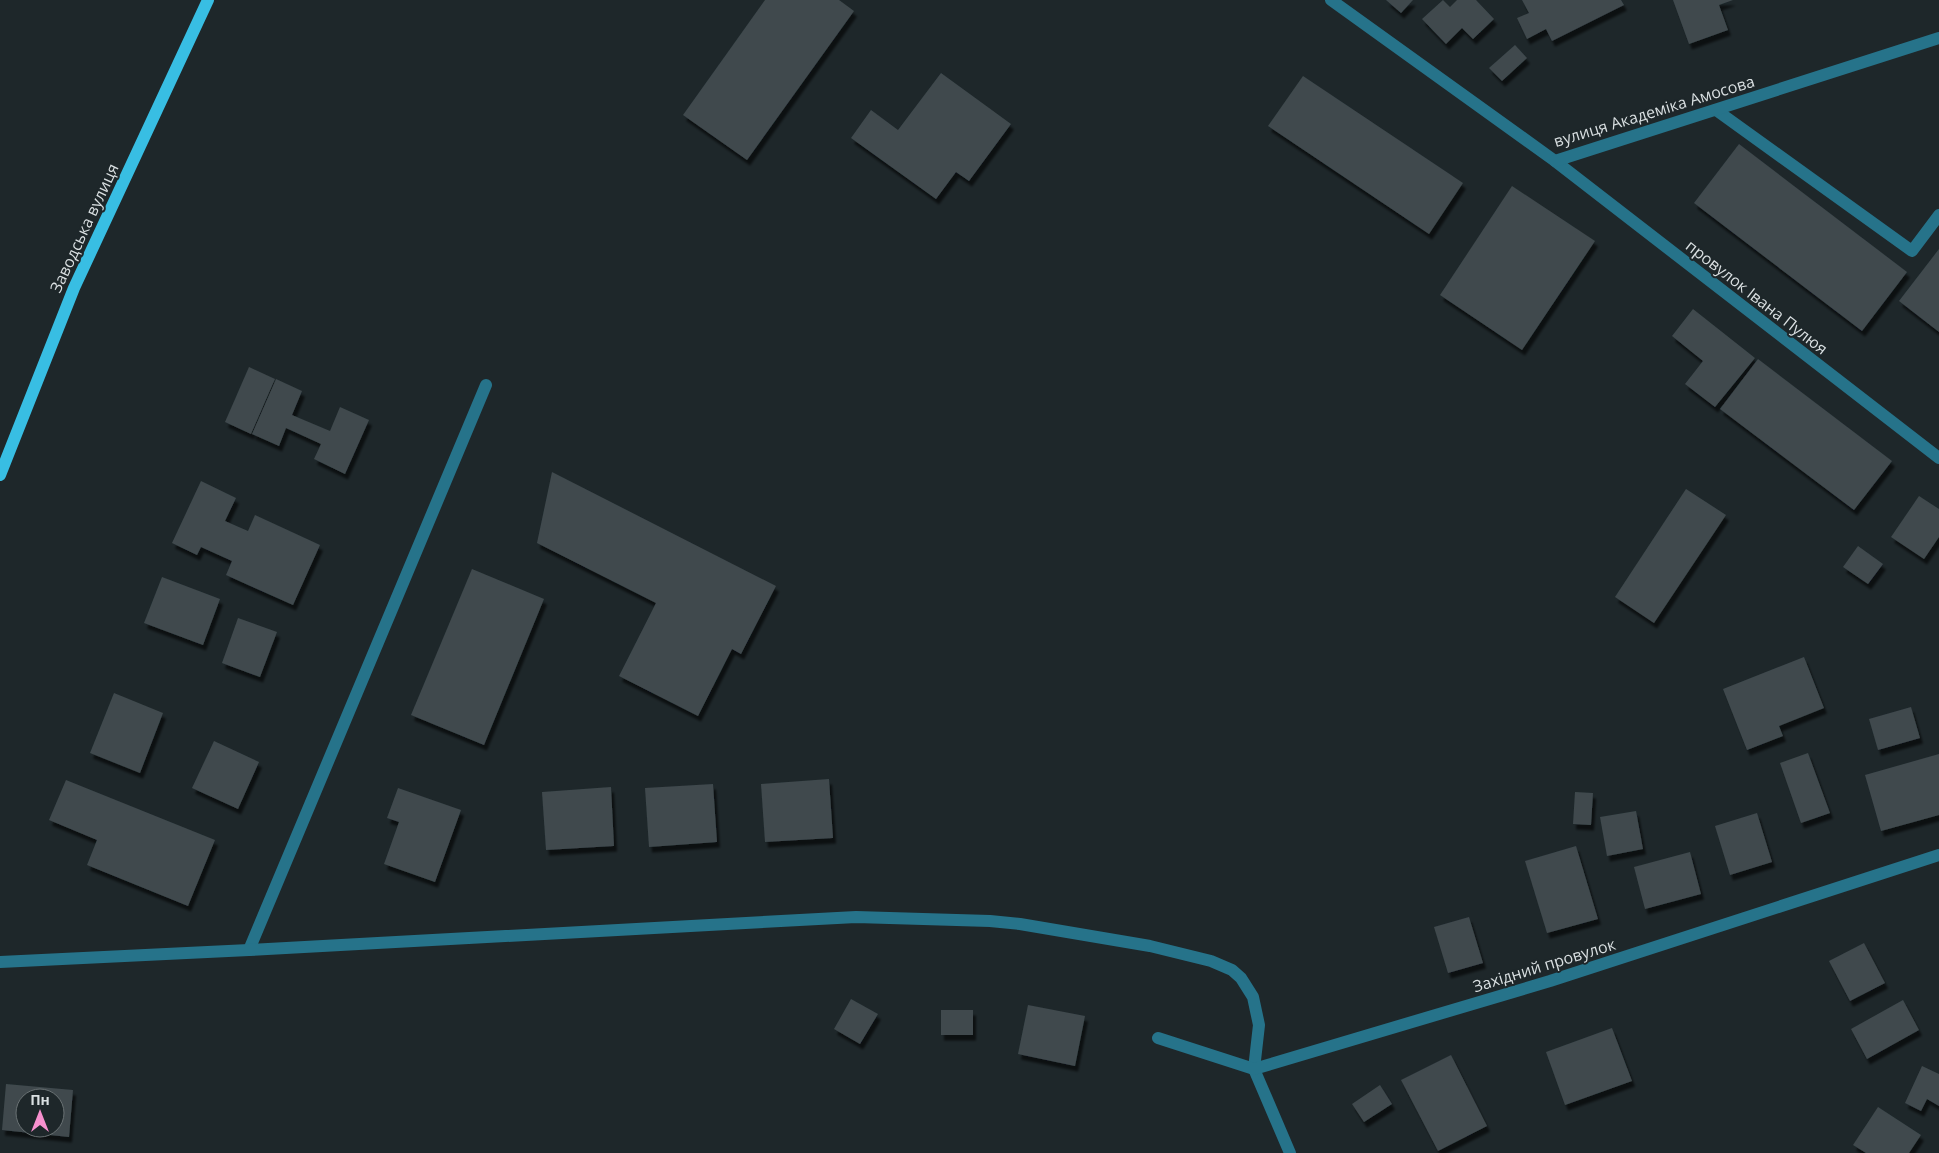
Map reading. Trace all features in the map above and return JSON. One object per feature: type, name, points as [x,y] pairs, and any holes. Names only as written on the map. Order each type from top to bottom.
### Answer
[{"type":"main road","name":"Заводська вулиця","points":[[0,475],[74,288],[208,0]]},
{"type":"street","name":"вулиця Академіка Амосова","points":[[1331,0],[1555,161],[1939,38]]},
{"type":"street","points":[[1716,110],[1912,251],[1939,215]]},
{"type":"street","name":"провулок Івана Пулюя","points":[[1555,161],[1939,458]]},
{"type":"street","points":[[249,950],[486,385]]},
{"type":"street","name":"Західний провулок","points":[[1254,1070],[1550,981],[1939,855]]},
{"type":"street","points":[[0,962],[856,916],[990,921],[1020,924],[1150,946],[1211,961],[1232,970],[1247,987],[1253,998],[1259,1025],[1254,1070],[1290,1153]]},
{"type":"street","points":[[1158,1038],[1254,1070]]},
{"type":"building","points":[[765,0],[839,0],[854,11],[747,160],[683,115]]},
{"type":"building","points":[[1386,0],[1413,0],[1401,13]]},
{"type":"building","points":[[1443,0],[1450,7],[1457,0],[1476,0],[1494,19],[1473,39],[1462,28],[1446,44],[1422,19]]},
{"type":"building","points":[[1522,0],[1621,0],[1624,5],[1552,41],[1546,29],[1527,39],[1517,18],[1529,13]]},
{"type":"building","points":[[1673,0],[1733,0],[1719,5],[1728,30],[1689,44]]},
{"type":"building","points":[[1515,45],[1527,58],[1502,81],[1489,68]]},
{"type":"building","points":[[941,73],[1011,124],[969,181],[956,172],[936,199],[851,138],[871,110],[898,130]]},
{"type":"building","points":[[1303,76],[1463,183],[1429,234],[1268,126]]},
{"type":"building","points":[[1739,144],[1907,272],[1862,331],[1694,203]]},
{"type":"building","points":[[1512,186],[1595,241],[1522,350],[1440,295]]},
{"type":"building","points":[[1939,249],[1939,332],[1899,301]]},
{"type":"building","points":[[1693,309],[1755,358],[1715,407],[1685,384],[1703,361],[1672,336]]},
{"type":"building","points":[[1758,359],[1892,461],[1854,510],[1720,409]]},
{"type":"building","points":[[249,367],[275,379],[251,434],[225,422]]},
{"type":"building","points":[[276,379],[302,391],[292,415],[330,431],[340,407],[369,420],[345,474],[314,459],[321,444],[286,428],[279,446],[252,434]]},
{"type":"building","points":[[552,472],[776,586],[741,654],[732,649],[698,716],[619,676],[656,603],[537,543]]},
{"type":"building","points":[[201,481],[236,498],[225,521],[248,531],[255,515],[320,545],[293,605],[226,575],[232,561],[201,547],[197,555],[172,543]]},
{"type":"building","points":[[1686,489],[1726,515],[1654,623],[1615,597]]},
{"type":"building","points":[[1919,496],[1939,509],[1939,537],[1924,559],[1891,537]]},
{"type":"building","points":[[1858,546],[1883,564],[1868,584],[1843,567]]},
{"type":"building","points":[[472,569],[544,599],[484,745],[411,715]]},
{"type":"building","points":[[162,577],[220,599],[203,645],[144,623]]},
{"type":"building","points":[[238,618],[277,632],[260,677],[222,663]]},
{"type":"building","points":[[1804,657],[1824,708],[1779,726],[1783,736],[1747,750],[1723,689]]},
{"type":"building","points":[[114,693],[163,713],[140,773],[90,753]]},
{"type":"building","points":[[1911,707],[1920,738],[1878,750],[1869,719]]},
{"type":"building","points":[[214,741],[259,762],[238,809],[192,788]]},
{"type":"building","points":[[1808,753],[1830,813],[1801,823],[1780,763]]},
{"type":"building","points":[[1939,754],[1939,815],[1881,831],[1865,775]]},
{"type":"building","points":[[829,779],[833,838],[765,842],[761,784]]},
{"type":"building","points":[[66,780],[215,840],[188,906],[87,865],[97,840],[49,820]]},
{"type":"building","points":[[713,784],[717,842],[649,847],[645,788]]},
{"type":"building","points":[[611,787],[614,846],[546,850],[542,792]]},
{"type":"building","points":[[398,788],[461,810],[435,882],[384,864],[399,822],[387,818]]},
{"type":"building","points":[[1575,792],[1593,793],[1591,825],[1573,824]]},
{"type":"building","points":[[1636,811],[1643,849],[1607,856],[1600,817]]},
{"type":"building","points":[[1757,813],[1772,862],[1730,875],[1715,826]]},
{"type":"building","points":[[1576,846],[1598,919],[1547,933],[1525,861]]},
{"type":"building","points":[[1690,852],[1701,894],[1645,909],[1634,867]]},
{"type":"building","points":[[1469,917],[1483,963],[1448,973],[1434,927]]},
{"type":"building","points":[[1864,943],[1885,983],[1850,1001],[1829,961]]},
{"type":"building","points":[[851,999],[878,1014],[860,1044],[834,1029]]},
{"type":"building","points":[[1903,1000],[1919,1030],[1867,1059],[1851,1029]]},
{"type":"building","points":[[1028,1005],[1085,1016],[1075,1066],[1018,1054]]},
{"type":"building","points":[[941,1010],[973,1010],[973,1035],[941,1035]]},
{"type":"building","points":[[1612,1028],[1632,1081],[1565,1105],[1546,1052]]},
{"type":"building","points":[[1451,1055],[1487,1126],[1438,1151],[1401,1080]]},
{"type":"building","points":[[1922,1066],[1939,1074],[1939,1106],[1927,1099],[1921,1111],[1905,1103]]},
{"type":"building","points":[[6,1084],[51,1088],[15,1088],[15,1131],[2,1130]]},
{"type":"building","points":[[1380,1085],[1392,1104],[1364,1122],[1352,1104]]},
{"type":"building","points":[[65,1089],[73,1090],[69,1137],[65,1137]]},
{"type":"building","points":[[1878,1107],[1921,1135],[1909,1153],[1866,1153],[1853,1145]]}]
